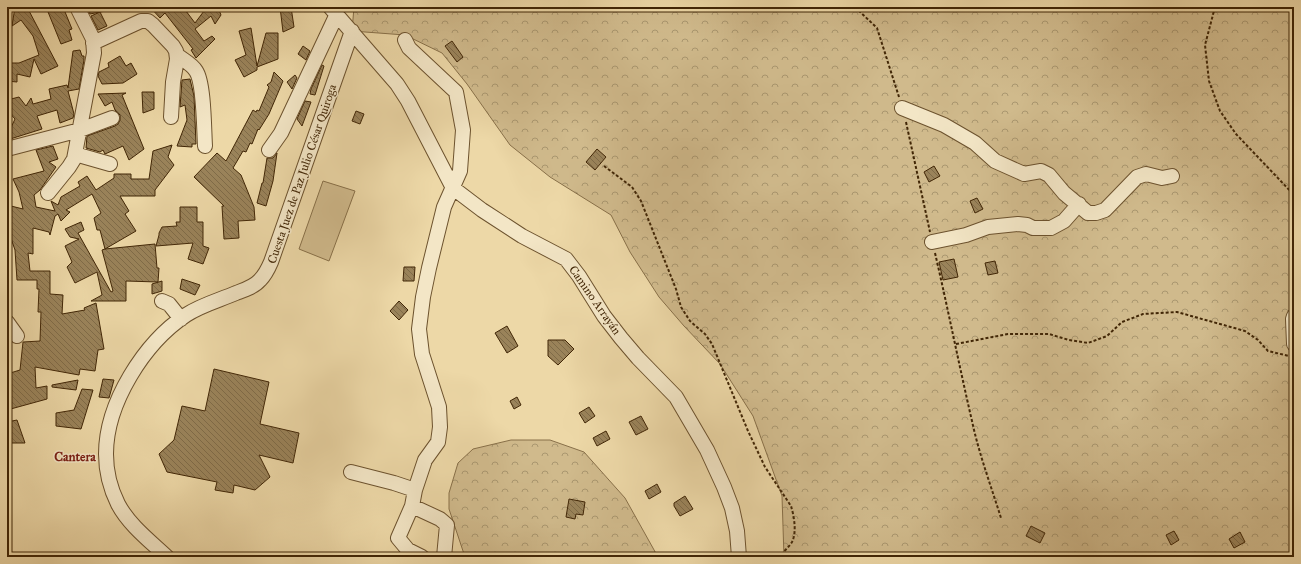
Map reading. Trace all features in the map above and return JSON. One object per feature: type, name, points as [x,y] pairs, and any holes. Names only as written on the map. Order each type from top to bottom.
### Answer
[{"type":"street","points":[[48,193],[69,167],[75,154],[94,53],[94,43],[91,34],[77,7]]},
{"type":"street","points":[[268,150],[280,133],[334,10]]},
{"type":"street","name":"Camino Arrayán","points":[[334,10],[401,90],[453,188],[482,210],[522,236],[566,259],[579,276],[604,316],[621,338],[638,358],[676,397],[707,450],[724,487],[732,508],[737,531],[739,557]]},
{"type":"street","points":[[94,43],[138,22],[145,20],[153,25],[173,46],[177,55],[171,117]]},
{"type":"street","name":"Cuesta Juez de Paz Julio César Quiroga","points":[[167,557],[132,523],[119,505],[108,476],[106,454],[113,415],[130,376],[151,347],[181,319],[195,310],[252,286],[261,279],[269,268],[352,31]]},
{"type":"street","points":[[405,40],[409,48],[456,92],[463,130],[460,171],[444,207],[423,297],[419,329],[422,354],[439,407],[440,427],[438,442],[425,460],[415,490],[412,506],[398,538],[408,550],[422,557]]},
{"type":"street","points":[[177,55],[192,66],[199,76],[205,146]]},
{"type":"street","points":[[902,108],[944,125],[975,143],[996,161],[1024,174],[1041,171],[1049,175],[1064,192],[1088,213],[1096,213],[1105,210],[1138,178],[1146,174],[1162,178],[1172,176]]},
{"type":"street","points":[[7,149],[80,130],[112,118]]},
{"type":"street","points":[[75,154],[110,164]]},
{"type":"street","points":[[932,242],[966,235],[988,227],[1018,224],[1027,225],[1033,228],[1051,228],[1064,221],[1079,204]]},
{"type":"street","points":[[162,301],[169,304],[181,319]]},
{"type":"street","points":[[1294,316],[1292,319],[1294,344]]},
{"type":"street","points":[[7,322],[17,336]]},
{"type":"street","points":[[351,472],[415,490]]},
{"type":"street","points":[[412,506],[440,519],[447,525],[444,557]]},
{"type":"path","points":[[855,7],[877,28],[902,108],[956,344],[972,422],[1001,518]]},
{"type":"path","points":[[1215,7],[1205,45],[1209,81],[1220,111],[1236,134],[1294,195]]},
{"type":"path","points":[[604,166],[632,187],[641,201],[676,290],[681,307],[690,321],[705,334],[712,344],[765,468],[791,506],[793,512],[794,529],[793,541],[780,557]]},
{"type":"path","points":[[956,344],[1008,334],[1049,334],[1069,340],[1088,343],[1107,336],[1122,322],[1143,314],[1177,312],[1245,331],[1258,340],[1268,351],[1294,357]]},
{"type":"green space","points":[[354,7],[1294,7],[1294,557],[784,557],[782,496],[753,416],[720,364],[659,297],[630,252],[611,215],[550,177],[510,145],[467,84],[442,53],[405,35],[352,31]]},
{"type":"green space","points":[[323,181],[355,191],[329,261],[299,249]]},
{"type":"green space","points":[[511,440],[550,440],[584,452],[625,498],[658,557],[465,557],[449,509],[449,493],[458,463],[473,449]]},
{"type":"building","points":[[15,7],[27,7],[58,66],[41,74],[34,59],[30,77],[17,74],[17,82],[7,81],[7,63],[19,63],[39,55],[33,36],[21,20],[12,26]]},
{"type":"building","points":[[46,7],[63,7],[72,29],[69,30],[72,40],[61,44]]},
{"type":"building","points":[[86,7],[105,7],[106,11],[90,14]]},
{"type":"building","points":[[150,7],[183,7],[195,23],[207,7],[223,7],[219,10],[221,15],[215,24],[211,16],[195,29],[204,41],[212,36],[215,39],[196,58],[191,50],[193,49],[165,13],[160,18]]},
{"type":"building","points":[[280,7],[291,7],[294,27],[283,32]]},
{"type":"building","points":[[100,12],[107,26],[98,30],[91,16]]},
{"type":"building","points":[[251,28],[257,66],[266,33],[278,33],[278,59],[257,67],[257,70],[244,77],[235,60],[246,55],[239,31]]},
{"type":"building","points":[[452,41],[463,57],[457,62],[445,46]]},
{"type":"building","points":[[303,46],[310,51],[306,60],[298,54]]},
{"type":"building","points":[[80,50],[82,56],[84,56],[84,60],[79,89],[68,91],[74,114],[73,118],[60,123],[57,110],[37,116],[42,129],[7,140],[7,136],[15,119],[7,110],[7,100],[19,97],[26,106],[31,98],[33,104],[51,99],[49,89],[67,85],[68,88],[73,51]]},
{"type":"building","points":[[120,56],[126,66],[131,63],[137,74],[123,83],[102,84],[98,76],[99,72],[109,67],[108,63]]},
{"type":"building","points":[[322,65],[324,66],[315,95],[310,94],[311,89]]},
{"type":"building","points":[[274,72],[283,81],[269,114],[259,130],[258,129],[252,144],[250,143],[246,152],[243,151],[233,168],[241,175],[254,207],[255,220],[238,221],[239,238],[224,239],[222,206],[224,206],[194,177],[217,153],[226,161],[253,110],[256,112],[257,110],[259,111],[269,87],[267,85],[271,82]]},
{"type":"building","points":[[295,75],[297,78],[292,89],[287,82]]},
{"type":"building","points":[[190,79],[194,96],[196,144],[192,144],[192,147],[177,146],[187,120],[185,105],[180,107],[182,80]]},
{"type":"building","points":[[142,92],[154,92],[154,109],[143,113]]},
{"type":"building","points":[[126,93],[122,95],[144,149],[129,160],[123,146],[105,154],[103,150],[100,152],[86,148],[87,136],[115,126],[120,120],[120,115],[115,110],[112,102],[105,106],[98,94]]},
{"type":"building","points":[[305,101],[311,102],[302,126],[297,119]]},
{"type":"building","points":[[356,111],[364,114],[360,124],[352,121]]},
{"type":"building","points":[[172,145],[168,157],[174,165],[155,190],[155,196],[120,196],[129,211],[125,214],[136,231],[105,249],[100,230],[97,230],[94,218],[101,213],[92,194],[66,210],[70,212],[61,221],[58,214],[55,216],[50,235],[49,232],[33,228],[33,254],[28,253],[30,271],[50,271],[50,294],[63,295],[62,314],[85,310],[84,308],[96,303],[104,349],[98,350],[95,371],[80,369],[79,375],[35,367],[36,388],[47,386],[47,399],[7,410],[7,374],[20,370],[23,342],[40,341],[41,312],[38,312],[39,289],[37,289],[37,280],[17,280],[15,250],[7,227],[7,205],[23,209],[19,192],[13,179],[44,171],[36,150],[53,146],[58,159],[49,162],[56,167],[40,190],[34,195],[36,207],[55,211],[51,201],[58,205],[61,197],[80,186],[78,182],[87,176],[96,190],[114,178],[114,174],[131,174],[131,179],[149,179],[153,151]]},
{"type":"building","points":[[597,149],[606,157],[595,170],[586,162]]},
{"type":"building","points":[[277,153],[273,181],[266,206],[257,203],[263,183],[267,158],[273,158]]},
{"type":"building","points":[[934,166],[940,176],[929,182],[924,172]]},
{"type":"building","points":[[977,198],[983,209],[975,213],[970,201]]},
{"type":"building","points":[[180,207],[197,207],[197,222],[203,222],[203,246],[209,248],[203,264],[188,259],[193,243],[156,246],[162,227],[177,226],[176,222],[180,222]]},
{"type":"building","points":[[81,222],[84,230],[78,233],[111,292],[113,291],[102,250],[155,244],[157,268],[159,268],[158,282],[126,281],[126,301],[91,301],[102,295],[97,272],[75,283],[67,267],[72,262],[65,246],[79,239],[70,237],[65,229]]},
{"type":"building","points":[[954,259],[958,277],[943,280],[939,262]]},
{"type":"building","points":[[995,261],[998,273],[988,275],[985,263]]},
{"type":"building","points":[[404,267],[415,267],[414,281],[403,281]]},
{"type":"building","points":[[182,279],[200,285],[195,295],[180,289]]},
{"type":"building","points":[[162,281],[162,291],[152,294],[152,284]]},
{"type":"building","points":[[399,301],[408,310],[399,320],[390,311]]},
{"type":"building","points":[[507,326],[518,346],[507,353],[495,333]]},
{"type":"building","points":[[548,340],[565,340],[574,349],[558,365],[548,356]]},
{"type":"building","points":[[214,369],[269,382],[260,424],[299,433],[293,463],[259,455],[270,477],[255,490],[234,485],[233,493],[215,490],[217,482],[167,472],[159,454],[174,440],[182,406],[205,411]]},
{"type":"building","points":[[103,379],[114,380],[109,398],[99,397]]},
{"type":"building","points":[[78,380],[76,390],[52,387],[52,385]]},
{"type":"building","points":[[82,389],[93,390],[81,429],[56,426],[56,413],[74,410]]},
{"type":"building","points":[[517,397],[521,405],[514,409],[510,401]]},
{"type":"building","points":[[589,407],[595,416],[585,423],[579,413]]},
{"type":"building","points":[[641,416],[648,429],[636,435],[629,422]]},
{"type":"building","points":[[17,420],[25,443],[7,443],[7,422]]},
{"type":"building","points":[[606,431],[610,439],[597,446],[593,438]]},
{"type":"building","points":[[657,484],[661,492],[649,499],[645,491]]},
{"type":"building","points":[[685,496],[693,509],[680,516],[674,506],[674,503]]},
{"type":"building","points":[[569,499],[585,502],[583,515],[576,514],[575,519],[566,517]]},
{"type":"building","points":[[1031,526],[1045,533],[1040,543],[1026,536]]},
{"type":"building","points":[[1174,531],[1179,540],[1171,545],[1166,535]]},
{"type":"building","points":[[1240,532],[1245,542],[1234,548],[1229,539]]},
{"type":"district","name":"Cantera","points":[[75,456]]}]
